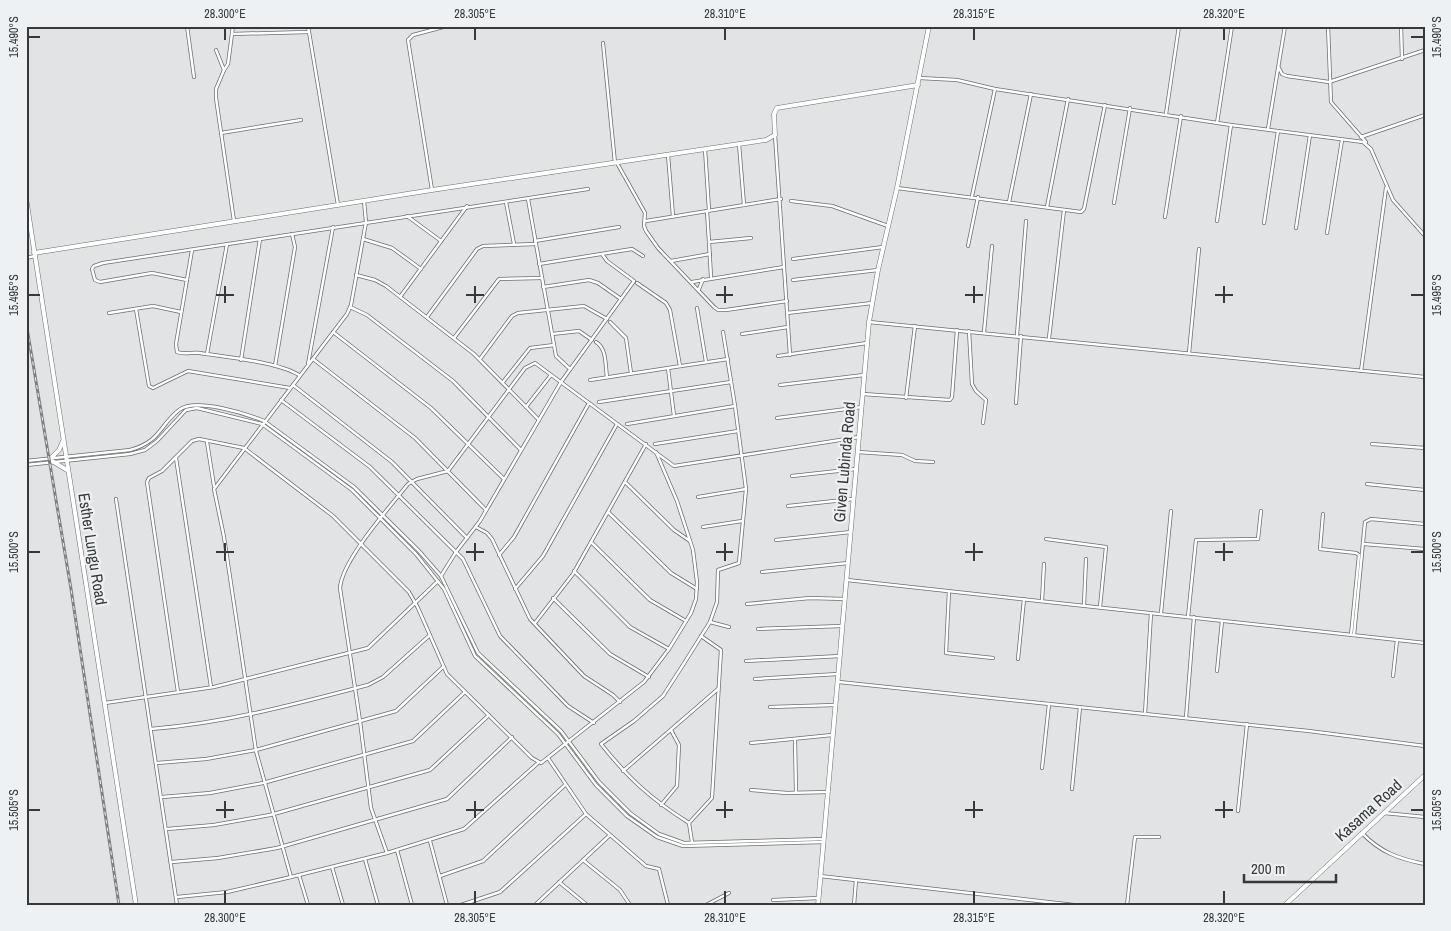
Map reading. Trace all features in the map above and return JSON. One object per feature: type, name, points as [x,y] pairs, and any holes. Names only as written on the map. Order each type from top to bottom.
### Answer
[{"type":"street","points":[[187,26],[194,77]]},
{"type":"street","points":[[233,26],[228,64],[216,89],[234,223]]},
{"type":"street","points":[[308,26],[338,205]]},
{"type":"street","points":[[432,190],[408,40],[413,35],[433,27],[447,26]]},
{"type":"street","name":"Given Lubinda Road","points":[[818,905],[840,674],[869,322],[878,270],[920,78],[929,26]]},
{"type":"street","points":[[1166,114],[1179,26]]},
{"type":"street","points":[[1217,123],[1232,26]]},
{"type":"street","points":[[1268,129],[1285,26]]},
{"type":"street","points":[[1328,26],[1331,102],[1367,143],[1393,200],[1425,236]]},
{"type":"street","points":[[1401,26],[1402,59]]},
{"type":"street","points":[[232,34],[308,32]]},
{"type":"street","points":[[603,43],[616,163],[647,219]]},
{"type":"street","points":[[216,50],[224,70]]},
{"type":"street","points":[[1279,68],[1283,74],[1305,80],[1329,82],[1425,50]]},
{"type":"street","points":[[1276,80],[1283,74]]},
{"type":"street","points":[[920,78],[957,80],[995,89],[1105,104],[1217,123],[1367,143]]},
{"type":"street","points":[[790,355],[774,114],[780,106],[918,85]]},
{"type":"street","points":[[972,196],[995,89]]},
{"type":"street","points":[[1009,202],[1032,94]]},
{"type":"street","points":[[1047,207],[1068,99]]},
{"type":"street","points":[[897,188],[972,196],[1078,212],[1084,209],[1105,104]]},
{"type":"street","points":[[1114,203],[1130,108]]},
{"type":"street","points":[[1361,137],[1425,115]]},
{"type":"street","points":[[1165,217],[1181,116]]},
{"type":"street","points":[[221,133],[301,120]]},
{"type":"street","points":[[1217,222],[1231,125]]},
{"type":"street","points":[[1264,223],[1278,131]]},
{"type":"street","points":[[1296,228],[1310,135]]},
{"type":"street","points":[[26,258],[338,205],[775,138]]},
{"type":"street","points":[[1328,233],[1342,140]]},
{"type":"street","points":[[739,144],[744,204]]},
{"type":"street","points":[[705,149],[711,277]]},
{"type":"street","points":[[668,155],[673,216]]},
{"type":"street","points":[[1361,371],[1387,186]]},
{"type":"street","points":[[187,280],[152,273],[100,282],[96,280],[92,269],[94,266],[103,263],[588,189]]},
{"type":"street","name":"Esther Lungu Road","points":[[26,198],[136,905]]},
{"type":"street","points":[[968,246],[978,198]]},
{"type":"street","points":[[528,199],[556,356],[570,369]]},
{"type":"street","points":[[647,219],[781,199]]},
{"type":"street","points":[[1384,202],[1393,200]]},
{"type":"street","points":[[215,487],[313,359],[350,307],[366,222],[364,201]]},
{"type":"street","points":[[791,201],[832,206],[888,226]]},
{"type":"street","points":[[506,202],[514,244]]},
{"type":"street","points":[[400,297],[467,206]]},
{"type":"street","points":[[1049,338],[1064,210]]},
{"type":"street","points":[[407,216],[441,241]]},
{"type":"street","points":[[647,219],[644,226],[658,248],[718,310],[787,301]]},
{"type":"street","points":[[1017,335],[1026,221]]},
{"type":"street","points":[[427,317],[477,250],[487,245],[535,242],[619,227]]},
{"type":"street","points":[[308,365],[333,228]]},
{"type":"street","points":[[274,366],[294,247],[292,234]]},
{"type":"street","points":[[709,242],[751,238]]},
{"type":"street","points":[[241,360],[260,239]]},
{"type":"street","points":[[363,239],[392,248],[421,268]]},
{"type":"street","points":[[207,354],[227,244]]},
{"type":"street","points":[[984,332],[992,246]]},
{"type":"street","points":[[793,259],[883,247]]},
{"type":"street","points":[[539,264],[632,249],[643,256]]},
{"type":"street","points":[[1189,353],[1199,249]]},
{"type":"street","points":[[192,250],[175,349],[182,354],[192,352],[207,354],[286,368],[299,375]]},
{"type":"street","points":[[105,703],[245,680],[368,648],[441,576],[486,511],[561,382],[634,281],[607,261],[602,254]]},
{"type":"street","points":[[671,261],[710,254]]},
{"type":"street","points":[[692,282],[711,277],[784,267]]},
{"type":"street","points":[[793,280],[878,270]]},
{"type":"street","points":[[356,276],[375,280],[454,338],[480,359],[539,420]]},
{"type":"street","points":[[454,338],[498,280],[542,278]]},
{"type":"street","points":[[699,289],[703,279]]},
{"type":"street","points":[[543,286],[589,280],[598,283],[621,300]]},
{"type":"street","points":[[637,283],[666,303],[670,310],[680,366]]},
{"type":"street","points":[[787,313],[872,303]]},
{"type":"street","points":[[109,313],[160,306],[182,312]]},
{"type":"street","points":[[480,359],[515,314],[584,306],[606,319]]},
{"type":"street","points":[[350,307],[368,315],[453,381],[521,450]]},
{"type":"street","points":[[697,308],[706,362]]},
{"type":"street","points":[[136,309],[149,386],[153,388],[188,371],[290,388]]},
{"type":"street","points":[[610,322],[626,338],[631,374]]},
{"type":"street","points":[[869,322],[1049,338],[1425,377]]},
{"type":"street","points":[[906,398],[915,326]]},
{"type":"street","points":[[742,334],[788,327]]},
{"type":"street","points":[[862,394],[906,398],[951,399],[958,330]]},
{"type":"street","points":[[552,334],[579,331],[592,340]]},
{"type":"street","points":[[970,331],[972,384],[976,391],[986,400],[983,422]]},
{"type":"street","points":[[333,332],[431,408],[504,480]]},
{"type":"street","points":[[692,844],[689,823],[661,805],[623,771],[602,744],[634,721],[662,696],[710,622],[717,602],[718,570],[738,563],[746,489],[723,332]]},
{"type":"street","points":[[1016,403],[1021,336]]},
{"type":"street","points":[[596,342],[604,350],[607,377]]},
{"type":"street","points":[[778,356],[867,343]]},
{"type":"street","points":[[503,382],[530,348],[554,345]]},
{"type":"street","points":[[313,359],[415,438],[486,511]]},
{"type":"street","points":[[590,380],[728,359]]},
{"type":"street","points":[[387,853],[375,821],[368,788],[349,654],[340,583],[341,577],[362,544],[412,481],[447,472],[525,368],[536,363],[674,466],[859,437]]},
{"type":"street","points":[[668,368],[674,416]]},
{"type":"street","points":[[526,407],[551,374]]},
{"type":"street","points":[[780,385],[864,375]]},
{"type":"street","points":[[599,402],[731,382]]},
{"type":"street","points":[[293,385],[384,456],[412,481],[467,538]]},
{"type":"street","points":[[281,400],[370,467],[456,552],[469,569],[500,636],[568,706],[594,723]]},
{"type":"street","points":[[499,555],[514,537],[589,403]]},
{"type":"street","points":[[26,461],[130,450],[144,446],[155,438],[178,411],[185,406],[197,404],[250,416],[263,423],[354,487],[438,580],[475,656],[568,742]]},
{"type":"street","points":[[627,424],[735,406]]},
{"type":"street","points":[[777,418],[862,407]]},
{"type":"street","points":[[515,588],[543,556],[617,424]]},
{"type":"street","points":[[655,444],[738,431]]},
{"type":"street","points":[[178,692],[146,482],[149,478],[162,471],[192,441],[199,439],[244,448],[333,516],[409,592],[443,667],[538,763]]},
{"type":"street","points":[[26,465],[52,459],[59,450],[63,440]]},
{"type":"street","points":[[208,442],[256,750],[292,877]]},
{"type":"street","points":[[534,623],[574,571],[646,444]]},
{"type":"street","points":[[1372,444],[1425,448]]},
{"type":"street","points":[[177,896],[227,892],[292,877],[430,841],[464,829],[538,763],[548,758],[594,723],[649,677],[669,650],[686,621],[696,599],[697,588],[690,541],[677,501],[656,452]]},
{"type":"street","points":[[858,452],[902,455],[915,460],[933,462]]},
{"type":"street","points":[[176,458],[186,510],[211,687]]},
{"type":"street","points":[[52,459],[63,466],[69,474]]},
{"type":"street","points":[[792,476],[856,469]]},
{"type":"street","points":[[625,482],[674,530],[690,541]]},
{"type":"street","points":[[1367,484],[1425,490]]},
{"type":"street","points":[[698,497],[746,489]]},
{"type":"street","points":[[116,499],[177,905]]},
{"type":"street","points":[[788,506],[853,499]]},
{"type":"street","points":[[1161,614],[1171,511]]},
{"type":"street","points":[[1188,617],[1196,540],[1258,539],[1261,511]]},
{"type":"street","points":[[608,512],[671,573],[697,588]]},
{"type":"street","points":[[1323,514],[1320,549],[1356,553],[1359,555],[1353,635]]},
{"type":"street","points":[[382,518],[441,576],[478,653],[568,742],[599,782],[630,813],[669,839],[692,844],[824,840]]},
{"type":"street","points":[[1353,635],[1365,522],[1368,520],[1425,524]]},
{"type":"street","points":[[703,527],[742,521]]},
{"type":"street","points":[[476,527],[487,533],[526,612],[534,623],[584,676],[613,695],[620,702]]},
{"type":"street","points":[[776,540],[851,532]]},
{"type":"street","points":[[1046,539],[1106,547],[1100,607]]},
{"type":"street","points":[[591,542],[650,600],[686,621]]},
{"type":"street","points":[[1364,544],[1425,549]]},
{"type":"street","points":[[1084,605],[1086,559]]},
{"type":"street","points":[[762,572],[848,563]]},
{"type":"street","points":[[1042,601],[1044,564]]},
{"type":"street","points":[[574,571],[630,627],[669,650]]},
{"type":"street","points":[[847,580],[1425,643]]},
{"type":"street","points":[[949,591],[946,653],[993,658]]},
{"type":"street","points":[[553,598],[610,654],[649,677]]},
{"type":"street","points":[[747,604],[810,598],[846,599]]},
{"type":"street","points":[[1018,659],[1024,599]]},
{"type":"street","points":[[1144,714],[1151,612]]},
{"type":"street","points":[[1186,718],[1194,617]]},
{"type":"street","points":[[1217,671],[1222,620]]},
{"type":"street","points":[[710,622],[729,627]]},
{"type":"street","points":[[758,629],[826,625],[844,626]]},
{"type":"street","points":[[151,729],[205,724],[250,716],[378,680],[430,635]]},
{"type":"street","points":[[689,823],[712,798],[721,650],[701,636]]},
{"type":"street","points":[[1393,676],[1397,640]]},
{"type":"street","points":[[746,661],[841,656]]},
{"type":"street","points":[[157,763],[206,759],[256,750],[396,711],[443,667]]},
{"type":"street","points":[[755,679],[840,674]]},
{"type":"street","points":[[839,682],[1247,724],[1425,746]]},
{"type":"street","points":[[623,771],[719,688]]},
{"type":"street","points":[[162,797],[210,793],[264,783],[414,741],[466,692]]},
{"type":"street","points":[[1042,768],[1049,704]]},
{"type":"street","points":[[770,707],[836,705]]},
{"type":"street","points":[[1072,789],[1080,707]]},
{"type":"street","points":[[167,830],[214,825],[273,814],[430,770],[489,714]]},
{"type":"street","points":[[1238,811],[1247,724]]},
{"type":"street","points":[[661,805],[678,786],[679,745],[671,730]]},
{"type":"street","points":[[751,743],[834,735]]},
{"type":"street","points":[[172,862],[218,858],[282,846],[447,799],[512,737]]},
{"type":"street","points":[[795,738],[796,792]]},
{"type":"street","points":[[548,758],[586,814],[646,866],[659,869],[668,905]]},
{"type":"street","name":"Kasama Road","points":[[1285,905],[1425,775]]},
{"type":"street","points":[[440,876],[483,861],[566,785]]},
{"type":"street","points":[[751,790],[828,792]]},
{"type":"street","points":[[1384,813],[1425,817]]},
{"type":"street","points":[[461,905],[500,892],[586,814]]},
{"type":"street","points":[[1362,833],[1379,849],[1392,856],[1425,864]]},
{"type":"street","points":[[535,905],[610,835]]},
{"type":"street","points":[[1128,905],[1135,837],[1159,837]]},
{"type":"street","points":[[430,841],[447,905]]},
{"type":"street","points":[[396,850],[412,905]]},
{"type":"street","points":[[365,859],[378,905]]},
{"type":"street","points":[[583,860],[620,890],[630,905]]},
{"type":"street","points":[[332,867],[343,905]]},
{"type":"street","points":[[299,875],[308,905]]},
{"type":"street","points":[[820,876],[1074,905]]},
{"type":"street","points":[[854,905],[856,880]]},
{"type":"street","points":[[559,882],[587,905]]},
{"type":"street","points":[[706,905],[729,893]]},
{"type":"street","points":[[774,900],[818,898]]},
{"type":"street","points":[[789,899],[789,905]]},
{"type":"railway","points":[[26,322],[71,589],[119,905]]}]
